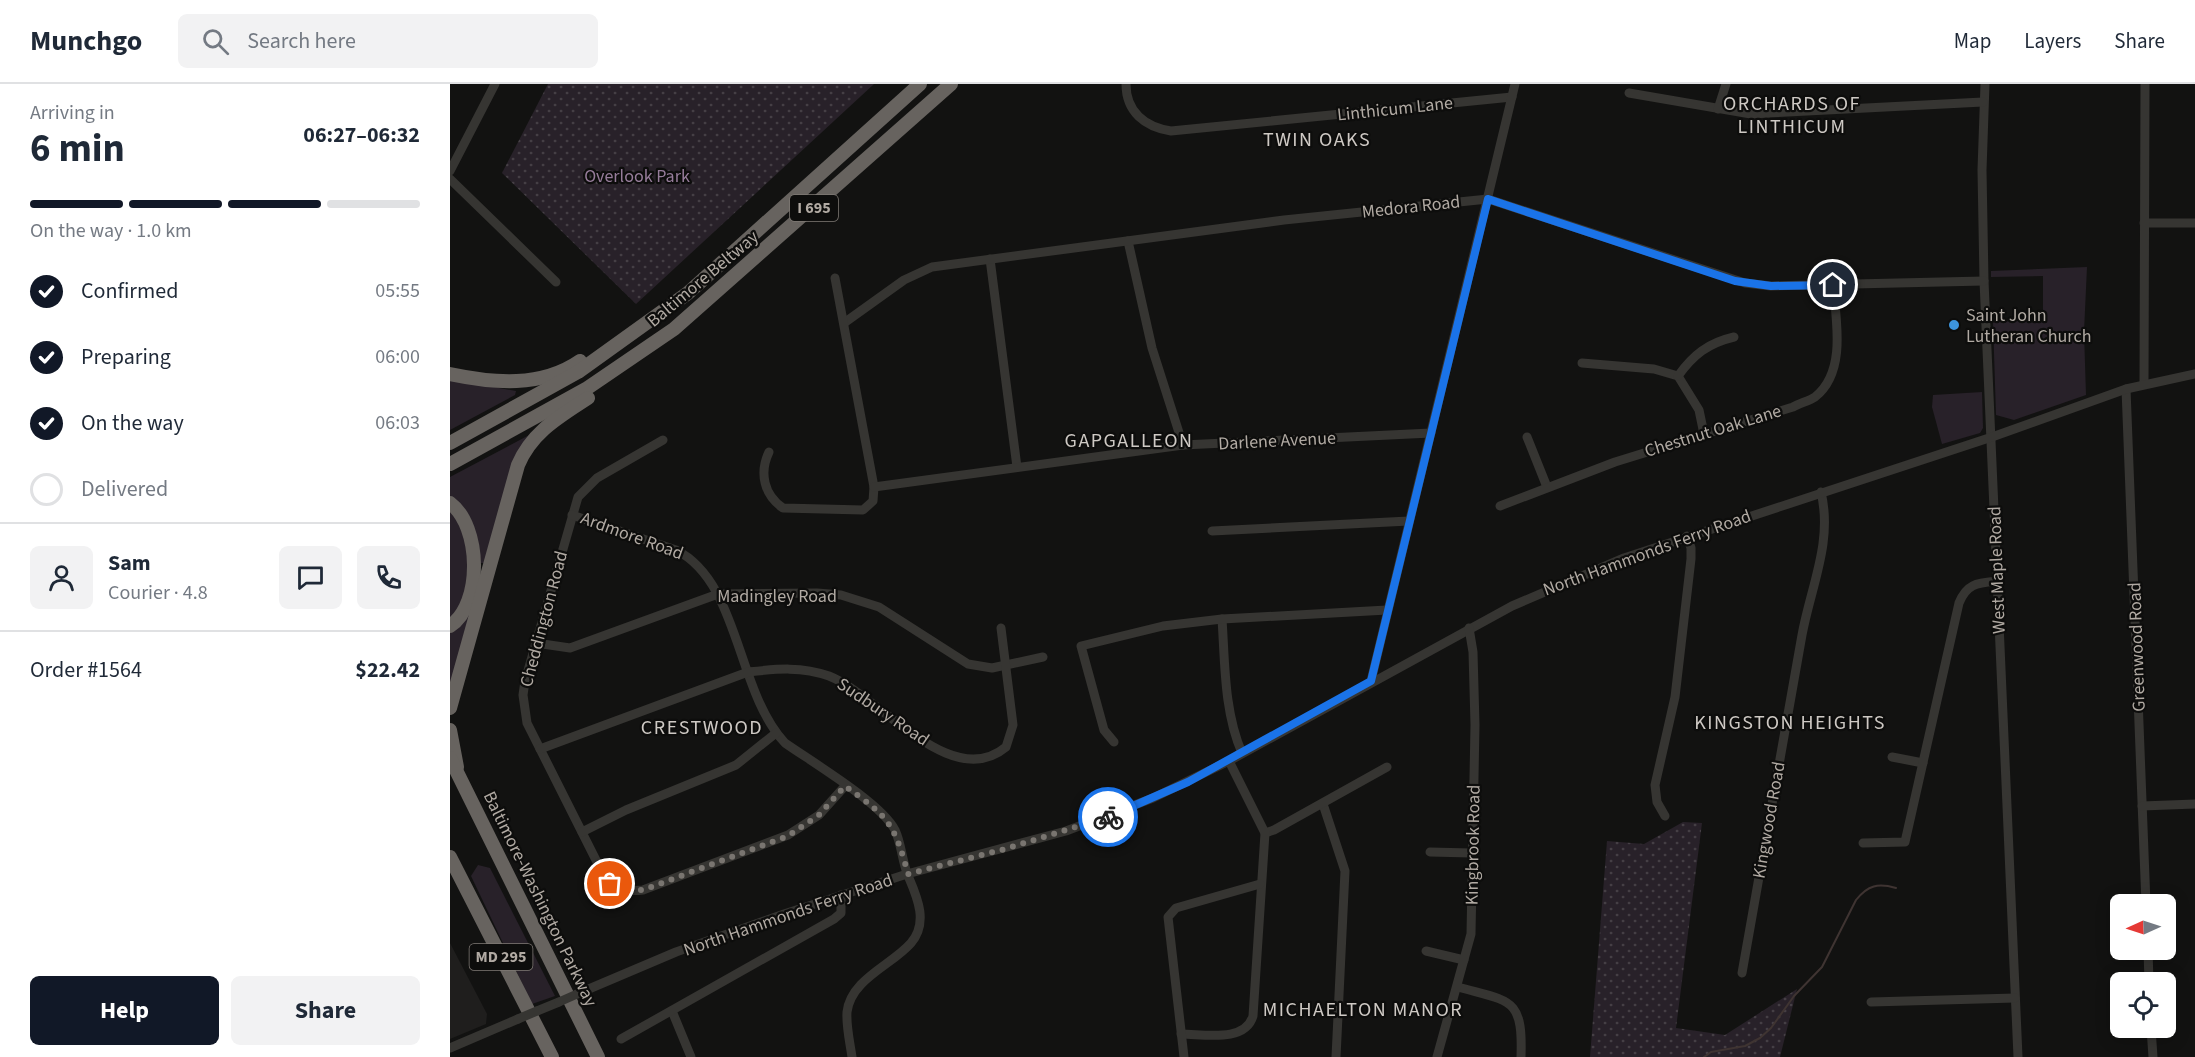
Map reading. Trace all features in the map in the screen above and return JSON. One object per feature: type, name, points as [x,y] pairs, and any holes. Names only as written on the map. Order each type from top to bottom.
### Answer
[{"type":"highway","name":"Baltimore Beltway","points":[[450,442],[578,372],[688,292],[920,84]]},
{"type":"highway","name":"Baltimore Beltway","points":[[450,464],[586,389],[674,329],[951,84]]},
{"type":"highway","points":[[450,374],[494,382],[550,375],[574,365],[632,326],[643,325]]},
{"type":"highway","points":[[450,708],[510,489],[523,453],[541,430],[590,397],[674,329]]},
{"type":"highway","points":[[450,503],[459,510],[469,526],[473,553],[468,599],[463,612],[450,626]]},
{"type":"highway","points":[[450,729],[456,764],[477,810]]},
{"type":"highway","name":"Baltimore-Washington Parkway","points":[[450,758],[598,1057]]},
{"type":"highway","name":"MD 295","points":[[450,857],[552,1057]]},
{"type":"street","points":[[450,171],[495,84]]},
{"type":"street","name":"Linthicum Lane","points":[[1126,84],[1128,102],[1133,112],[1156,129],[1171,131],[1512,97]]},
{"type":"street","points":[[1371,681],[1515,84]]},
{"type":"street","points":[[1718,109],[1726,84]]},
{"type":"street","name":"West Maple Road","points":[[1985,84],[1983,102],[1984,281],[2018,1057]]},
{"type":"street","points":[[2144,384],[2145,84]]},
{"type":"street","points":[[1629,93],[1751,114],[1983,102]]},
{"type":"street","points":[[450,179],[556,282]]},
{"type":"street","name":"Medora Road","points":[[844,322],[904,280],[924,269],[1284,220],[1488,199],[1735,281],[1771,286],[1984,281]]},
{"type":"street","points":[[2144,223],[2195,223]]},
{"type":"street","points":[[1128,241],[1152,348],[1183,445]]},
{"type":"street","points":[[990,259],[1017,467]]},
{"type":"street","points":[[769,452],[764,466],[765,487],[774,502],[783,508],[863,510],[873,501],[874,488],[835,278]]},
{"type":"street","name":"Chestnut Oak Lane","points":[[1500,506],[1615,462],[1793,407],[1815,397],[1824,387],[1835,363],[1837,348],[1833,285]]},
{"type":"street","points":[[1678,376],[1709,344],[1734,337]]},
{"type":"street","points":[[1582,363],[1654,369],[1678,376],[1699,410],[1704,434]]},
{"type":"street","name":"North Hammonds Ferry Road","points":[[450,1048],[676,952],[908,874],[1005,849],[1112,815],[1228,761],[1469,628],[1547,589],[1687,536],[1992,437],[2126,389],[2195,374]]},
{"type":"street","name":"Greenwood Road","points":[[2126,389],[2146,894]]},
{"type":"street","name":"Darlene Avenue","points":[[874,488],[1183,445],[1431,433]]},
{"type":"street","points":[[1527,437],[1547,487]]},
{"type":"street","name":"Cheddington Road","points":[[663,440],[597,478],[578,497],[523,695],[526,723],[582,832],[610,884],[618,889],[643,890],[788,836],[819,815],[845,786]]},
{"type":"street","name":"Kingwood Road","points":[[1742,973],[1806,613],[1825,544],[1824,506],[1821,492]]},
{"type":"street","name":"Ardmore Road","points":[[572,515],[685,554],[703,570],[717,594],[748,672],[776,733],[785,743],[879,810],[895,830],[920,910],[918,933],[907,947],[855,992],[847,1012],[852,1057]]},
{"type":"street","points":[[1212,531],[1409,521]]},
{"type":"street","points":[[1665,816],[1657,802],[1655,785],[1675,697],[1691,560],[1691,548],[1687,536]]},
{"type":"street","points":[[1863,843],[1905,842],[1954,619],[1964,593],[1974,584],[1998,581]]},
{"type":"street","name":"Madingley Road","points":[[536,643],[570,648],[717,594],[817,593],[859,599],[896,615],[958,660],[982,668],[1006,667],[1043,657]]},
{"type":"street","points":[[1114,742],[1104,730],[1081,646],[1145,629],[1222,619],[1387,610]]},
{"type":"street","points":[[1222,619],[1228,705],[1242,753]]},
{"type":"street","name":"Sudbury Road","points":[[540,749],[748,672],[782,668],[806,669],[831,677],[866,697],[940,751],[965,760],[975,760],[998,753],[1011,737],[1013,725],[1001,628]]},
{"type":"street","name":"Kingbrook Road","points":[[1437,1057],[1472,934],[1471,853],[1475,725],[1473,652],[1469,628]]},
{"type":"street","points":[[582,832],[626,810],[736,765],[776,733]]},
{"type":"street","points":[[1892,757],[1923,763]]},
{"type":"street","points":[[1181,1034],[1237,1033],[1250,1024],[1265,832],[1228,761]]},
{"type":"street","points":[[1265,832],[1274,830],[1323,804],[1387,767]]},
{"type":"street","points":[[1323,804],[1345,871],[1336,1057]]},
{"type":"street","points":[[2142,806],[2195,804]]},
{"type":"street","points":[[1430,852],[1471,853]]},
{"type":"street","points":[[1184,1057],[1168,917],[1176,908],[1260,884]]},
{"type":"street","points":[[621,1039],[834,919],[841,913],[842,895]]},
{"type":"street","points":[[1426,951],[1464,960]]},
{"type":"street","points":[[1458,987],[1504,1001],[1514,1009],[1522,1025],[1521,1057]]},
{"type":"street","points":[[1871,1002],[2015,998]]},
{"type":"street","points":[[672,1011],[691,1057]]},
{"type":"street","points":[[2152,1038],[2153,1057]]},
{"type":"shaded area","points":[[450,943],[487,1014],[486,1024],[450,1039]]},
{"type":"green space","name":"Overlook Park","points":[[548,84],[874,84],[636,304],[502,173]]},
{"type":"green space","points":[[2087,267],[2084,332],[2086,395],[2014,420],[1996,415],[1993,322],[2043,320],[2043,276],[1991,277],[1991,271]]},
{"type":"green space","points":[[450,379],[516,391],[515,395],[450,430]]},
{"type":"green space","points":[[1982,392],[1983,428],[1980,433],[1942,444],[1932,407],[1933,395]]},
{"type":"green space","points":[[533,433],[484,563],[477,563],[473,526],[465,510],[450,498],[450,477]]},
{"type":"green space","points":[[450,508],[465,530],[469,563],[464,600],[450,621]]},
{"type":"green space","points":[[474,606],[450,690],[450,631]]},
{"type":"green space","points":[[1683,822],[1702,823],[1676,1028],[1725,1035],[1797,989],[1780,1057],[1590,1057],[1607,841],[1644,844]]},
{"type":"green space","points":[[478,865],[490,868],[555,996],[532,1004],[471,876]]},
{"type":"waterway","points":[[1704,1057],[1711,1052],[1745,1046],[1760,1038],[1771,1028],[1794,996],[1822,967],[1860,895],[1874,886],[1896,888]]},
{"type":"way so far","points":[[610,884],[618,889],[643,890],[788,836],[819,815],[845,786],[885,816],[895,830],[908,874],[1005,849],[1108,817]]},
{"type":"place","name":"Saint John Lutheran Church","points":[[1954,325]]},
{"type":"district","name":"ORCHARDS OF LINTHICUM","points":[[1792,116]]},
{"type":"district","name":"TWIN OAKS","points":[[1317,140]]},
{"type":"district","name":"GAPGALLEON","points":[[1129,441]]},
{"type":"district","name":"KINGSTON HEIGHTS","points":[[1790,723]]},
{"type":"district","name":"CRESTWOOD","points":[[702,728]]},
{"type":"district","name":"MICHAELTON MANOR","points":[[1363,1010]]},
{"type":"route","points":[[1108,817],[1188,782],[1371,681],[1488,199],[1735,281],[1771,286],[1833,285]]}]
